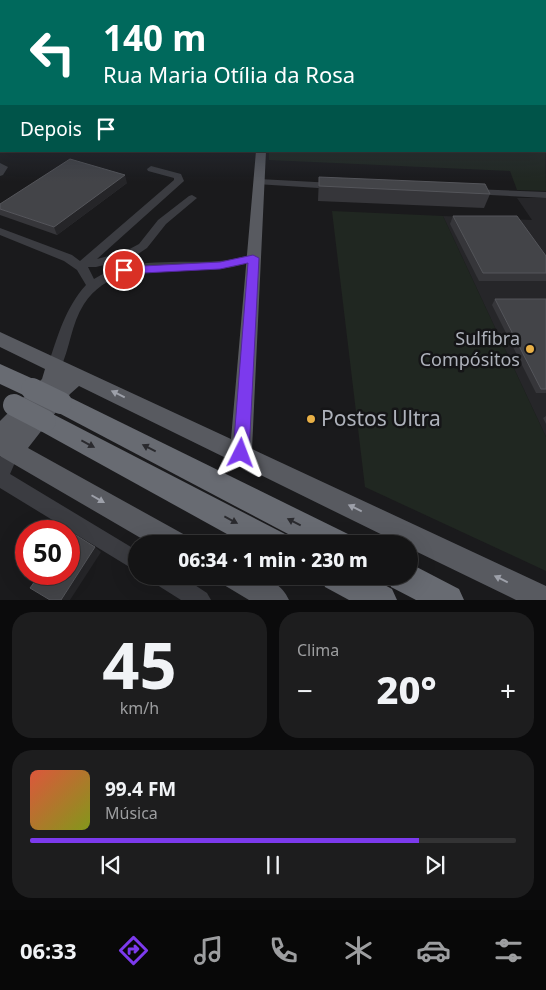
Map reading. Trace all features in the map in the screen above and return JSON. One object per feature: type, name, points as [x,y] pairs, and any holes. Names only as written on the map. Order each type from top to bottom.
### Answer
[{"type":"highway","points":[[0,373],[32,389],[53,412],[260,535]]},
{"type":"highway","points":[[7,401],[53,412],[319,535]]},
{"type":"highway","points":[[418,584],[448,600]]},
{"type":"highway","points":[[353,585],[381,600]]},
{"type":"main road","points":[[241,453],[261,152]]},
{"type":"main road","points":[[0,339],[545,600]]},
{"type":"main road","points":[[4,443],[50,383],[55,364]]},
{"type":"main road","points":[[4,443],[24,434],[72,380],[81,377]]},
{"type":"main road","points":[[4,443],[161,535]]},
{"type":"main road","points":[[246,587],[275,600]]},
{"type":"street","points":[[0,166],[4,167],[0,173]]},
{"type":"street","points":[[83,265],[179,181],[178,176],[151,169]]},
{"type":"street","points":[[259,182],[347,186]]},
{"type":"street","points":[[465,192],[546,195]]},
{"type":"street","points":[[0,231],[83,265],[96,263],[128,255],[143,246],[162,222],[192,198]]},
{"type":"street","points":[[55,364],[80,300],[92,285],[108,276],[124,270],[220,265],[253,258]]},
{"type":"street","points":[[83,265],[92,285]]},
{"type":"street","points":[[4,443],[0,477],[128,556]]},
{"type":"street","points":[[176,585],[200,600]]},
{"type":"shaded area","points":[[269,152],[545,152],[546,191],[517,190],[510,171],[269,160]]},
{"type":"shaded area","points":[[517,198],[546,198],[546,437],[443,216],[532,220]]},
{"type":"shaded area","points":[[332,211],[443,216],[546,437],[546,571],[365,487]]},
{"type":"building","points":[[70,159],[125,175],[54,227],[0,209],[0,204]]},
{"type":"building","points":[[319,177],[485,184],[490,194],[319,186]]},
{"type":"building","points":[[453,216],[517,216],[546,256],[546,273],[483,273]]},
{"type":"building","name":"Sulfibra Compósitos","points":[[495,299],[546,299],[546,389],[541,389]]},
{"type":"building","points":[[80,538],[95,547],[80,570]]},
{"type":"building","points":[[32,585],[71,585],[61,600],[50,600],[30,588]]},
{"type":"place","name":"Sulfibra Compósitos","points":[[530,349]]},
{"type":"place","name":"Postos Ultra","points":[[311,419]]},
{"type":"route","points":[[124,270],[220,265],[253,258],[241,453]]}]
